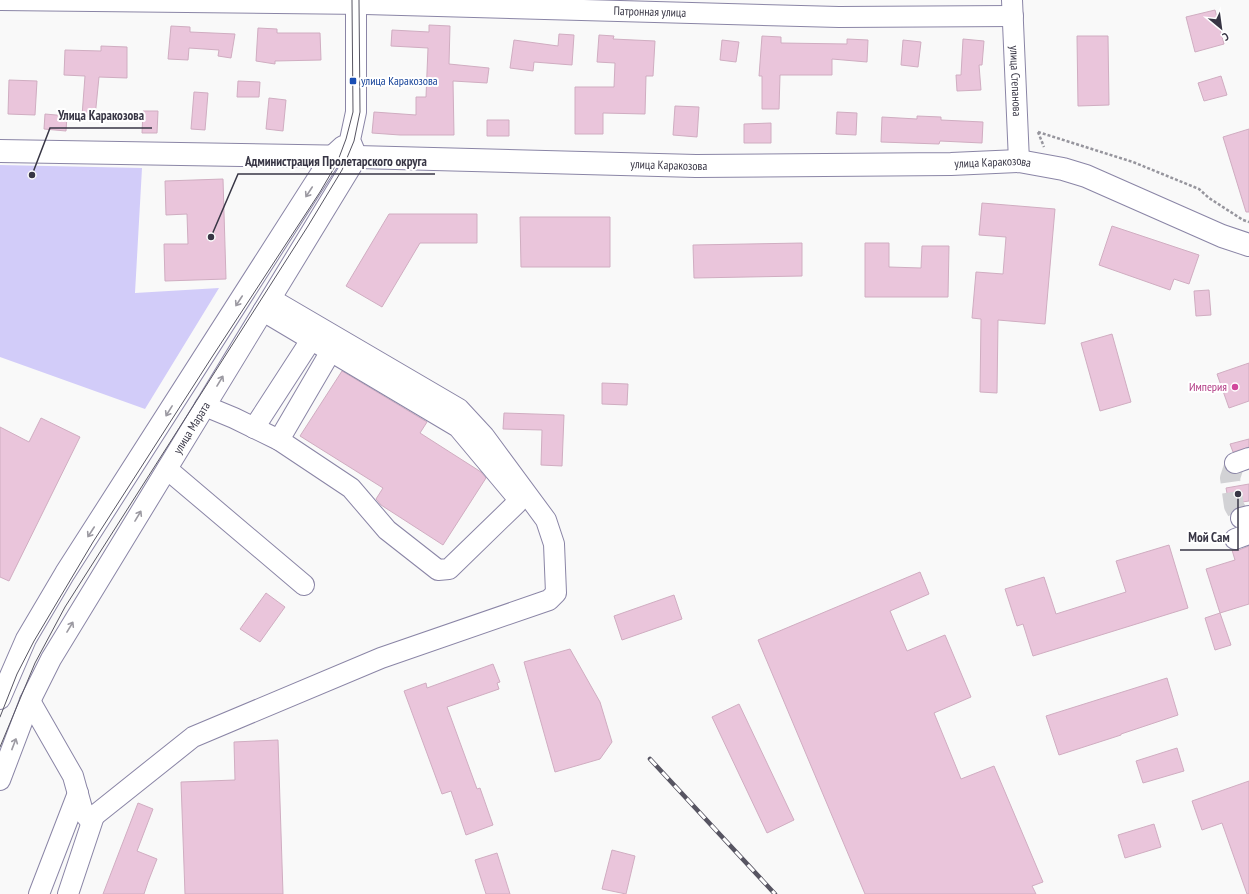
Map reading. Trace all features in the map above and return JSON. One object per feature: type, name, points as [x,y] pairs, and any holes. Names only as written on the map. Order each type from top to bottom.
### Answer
[{"type":"main road","name":"улица Каракозова","points":[[0,151],[332,156],[354,148],[696,166],[937,164],[1019,161],[1063,168],[1086,176],[1222,236],[1249,245]]},
{"type":"street","name":"Патронная улица","points":[[0,0],[356,2],[839,16],[1012,8]]},
{"type":"street","name":"улица Марата","points":[[0,780],[27,710],[51,659],[267,305],[354,148],[356,112],[356,2]]},
{"type":"street","name":"улица Степанова","points":[[1012,8],[1019,161]]},
{"type":"street","points":[[0,699],[26,639],[65,573],[332,156]]},
{"type":"street","points":[[205,406],[279,440],[351,488],[387,530],[438,570],[449,569],[517,503],[515,495],[458,427],[311,340],[267,305]]},
{"type":"street","points":[[0,710],[27,710],[73,776],[83,812],[87,817],[94,816],[193,737],[380,658],[549,600],[556,593],[554,544],[546,520],[484,436],[459,409],[267,305]]},
{"type":"street","points":[[254,428],[311,340]]},
{"type":"street","points":[[279,440],[331,351]]},
{"type":"street","points":[[167,469],[304,585]]},
{"type":"street","points":[[39,894],[78,793]]},
{"type":"street","points":[[68,894],[94,816]]},
{"type":"path","points":[[1046,151],[1038,132],[1133,162],[1199,189],[1209,198],[1243,220],[1249,222]]},
{"type":"shaded area","points":[[0,165],[142,168],[135,293],[219,288],[145,409],[0,357]]},
{"type":"building","points":[[1215,10],[1224,44],[1195,52],[1186,17]]},
{"type":"building","points":[[429,25],[450,26],[449,64],[489,68],[487,83],[453,81],[454,135],[400,135],[372,133],[374,112],[416,115],[416,97],[426,97],[428,48],[391,46],[392,30],[429,32]]},
{"type":"building","points":[[171,26],[190,27],[190,32],[235,34],[231,58],[218,56],[219,50],[189,48],[188,60],[168,59]]},
{"type":"building","points":[[258,28],[277,29],[277,33],[320,33],[321,60],[275,61],[275,64],[256,61]]},
{"type":"building","points":[[559,34],[574,35],[572,65],[534,62],[533,71],[510,68],[514,40],[558,46]]},
{"type":"building","points":[[599,35],[614,36],[613,39],[655,41],[653,76],[646,76],[645,114],[603,113],[603,134],[575,134],[575,87],[614,87],[615,63],[597,62]]},
{"type":"building","points":[[762,36],[781,37],[781,43],[847,44],[847,39],[868,40],[867,62],[832,59],[832,75],[780,75],[779,109],[762,109],[762,76],[759,76]]},
{"type":"building","points":[[1077,36],[1108,36],[1109,105],[1078,106]]},
{"type":"building","points":[[963,39],[984,41],[982,65],[979,65],[981,90],[957,91],[956,75],[961,75]]},
{"type":"building","points":[[722,40],[739,42],[736,62],[720,60]]},
{"type":"building","points":[[903,40],[921,42],[918,67],[901,65]]},
{"type":"building","points":[[101,46],[127,47],[127,78],[99,77],[95,117],[82,116],[85,76],[64,75],[65,50],[101,51]]},
{"type":"building","points":[[1221,76],[1227,95],[1204,101],[1198,83]]},
{"type":"building","points":[[9,80],[37,81],[35,115],[8,114]]},
{"type":"building","points":[[238,81],[260,82],[259,97],[237,97]]},
{"type":"building","points":[[194,92],[208,93],[205,130],[191,129]]},
{"type":"building","points":[[269,98],[286,100],[283,131],[266,129]]},
{"type":"building","points":[[675,106],[699,107],[697,137],[673,135]]},
{"type":"building","points":[[143,111],[158,111],[157,133],[142,133]]},
{"type":"building","points":[[837,112],[857,113],[856,135],[836,134]]},
{"type":"building","points":[[45,114],[67,116],[66,131],[44,129]]},
{"type":"building","points":[[917,116],[941,117],[941,120],[983,122],[982,143],[940,141],[939,144],[881,142],[882,117],[917,119]]},
{"type":"building","points":[[487,120],[509,120],[509,136],[487,136]]},
{"type":"building","points":[[771,123],[771,143],[744,143],[744,124]]},
{"type":"building","points":[[1249,129],[1249,212],[1246,212],[1223,137]]},
{"type":"building","points":[[223,179],[226,279],[165,281],[164,244],[188,244],[187,214],[166,215],[165,181]]},
{"type":"building","points":[[982,203],[1055,209],[1045,324],[998,320],[997,393],[980,392],[981,319],[972,318],[976,272],[1003,274],[1006,237],[979,235]]},
{"type":"building","points":[[389,214],[477,214],[477,243],[420,243],[382,307],[346,286]]},
{"type":"building","points":[[520,217],[610,217],[610,267],[521,267]]},
{"type":"building","points":[[1112,226],[1199,255],[1189,284],[1174,279],[1170,290],[1099,265]]},
{"type":"building","points":[[802,243],[802,276],[694,278],[693,245]]},
{"type":"building","points":[[865,243],[889,243],[889,267],[921,268],[922,246],[949,246],[948,297],[865,297]]},
{"type":"building","points":[[1209,290],[1211,315],[1196,316],[1194,291]]},
{"type":"building","points":[[1112,334],[1131,402],[1100,411],[1081,343]]},
{"type":"building","name":"Империя","points":[[1249,363],[1249,401],[1229,408],[1217,374]]},
{"type":"building","points":[[342,371],[427,422],[420,433],[481,472],[486,478],[443,545],[381,505],[376,499],[383,488],[300,436]]},
{"type":"building","points":[[602,383],[628,384],[627,405],[602,404]]},
{"type":"building","points":[[504,413],[564,415],[562,466],[541,465],[542,430],[503,429]]},
{"type":"building","points":[[41,418],[80,437],[9,581],[0,577],[0,427],[29,442]]},
{"type":"building","points":[[1249,439],[1249,447],[1233,452],[1230,444]]},
{"type":"building","points":[[1249,484],[1249,501],[1229,504],[1226,488]]},
{"type":"building","points":[[1169,545],[1188,608],[1033,656],[1023,624],[1017,626],[1005,589],[1044,577],[1056,614],[1126,592],[1116,561]]},
{"type":"building","points":[[1249,546],[1249,604],[1220,613],[1206,569],[1235,560],[1232,550],[1239,550]]},
{"type":"building","points":[[920,572],[929,594],[890,611],[907,651],[945,635],[971,697],[934,713],[961,779],[994,766],[1043,882],[1032,886],[1036,894],[865,894],[758,640]]},
{"type":"building","points":[[266,593],[285,607],[260,642],[240,629]]},
{"type":"building","points":[[674,595],[682,619],[622,640],[614,616]]},
{"type":"building","points":[[1220,613],[1231,645],[1215,650],[1205,618]]},
{"type":"building","points":[[570,649],[600,702],[612,742],[600,759],[555,772],[524,662]]},
{"type":"building","points":[[493,664],[500,682],[497,683],[499,689],[447,707],[477,789],[480,788],[493,825],[466,835],[451,791],[442,794],[404,691],[426,683],[427,688]]},
{"type":"building","points":[[1167,678],[1178,715],[1059,755],[1046,716]]},
{"type":"building","points":[[739,704],[794,820],[767,833],[712,717]]},
{"type":"building","points":[[278,740],[283,894],[185,894],[181,782],[235,780],[234,742]]},
{"type":"building","points":[[1177,748],[1184,771],[1143,783],[1136,761]]},
{"type":"building","points":[[1249,781],[1249,894],[1247,894],[1222,823],[1202,830],[1192,801]]},
{"type":"building","points":[[138,803],[153,809],[137,851],[157,859],[144,894],[103,894]]},
{"type":"building","points":[[1154,824],[1161,847],[1125,858],[1118,835]]},
{"type":"building","points":[[612,850],[635,856],[626,894],[602,889]]},
{"type":"building","points":[[497,853],[510,894],[486,894],[475,860]]},
{"type":"tunnel","points":[[1235,463],[1230,478],[1234,506],[1241,518]]},
{"type":"tram line","points":[[0,717],[17,674],[34,641],[93,542],[320,192],[337,163],[346,139],[353,112],[352,0]]},
{"type":"tram line","points":[[0,747],[35,663],[65,607],[308,226],[342,170],[354,141],[360,112],[359,0]]},
{"type":"railway","points":[[650,759],[775,894]]},
{"type":"place","name":"улица Каракозова","points":[[353,81]]},
{"type":"place","name":"Улица Каракозова","points":[[32,175]]},
{"type":"place","name":"Администрация Пролетарского округа","points":[[211,237]]},
{"type":"place","name":"Империя","points":[[1235,387]]},
{"type":"place","name":"Мой Сам","points":[[1238,494]]}]
